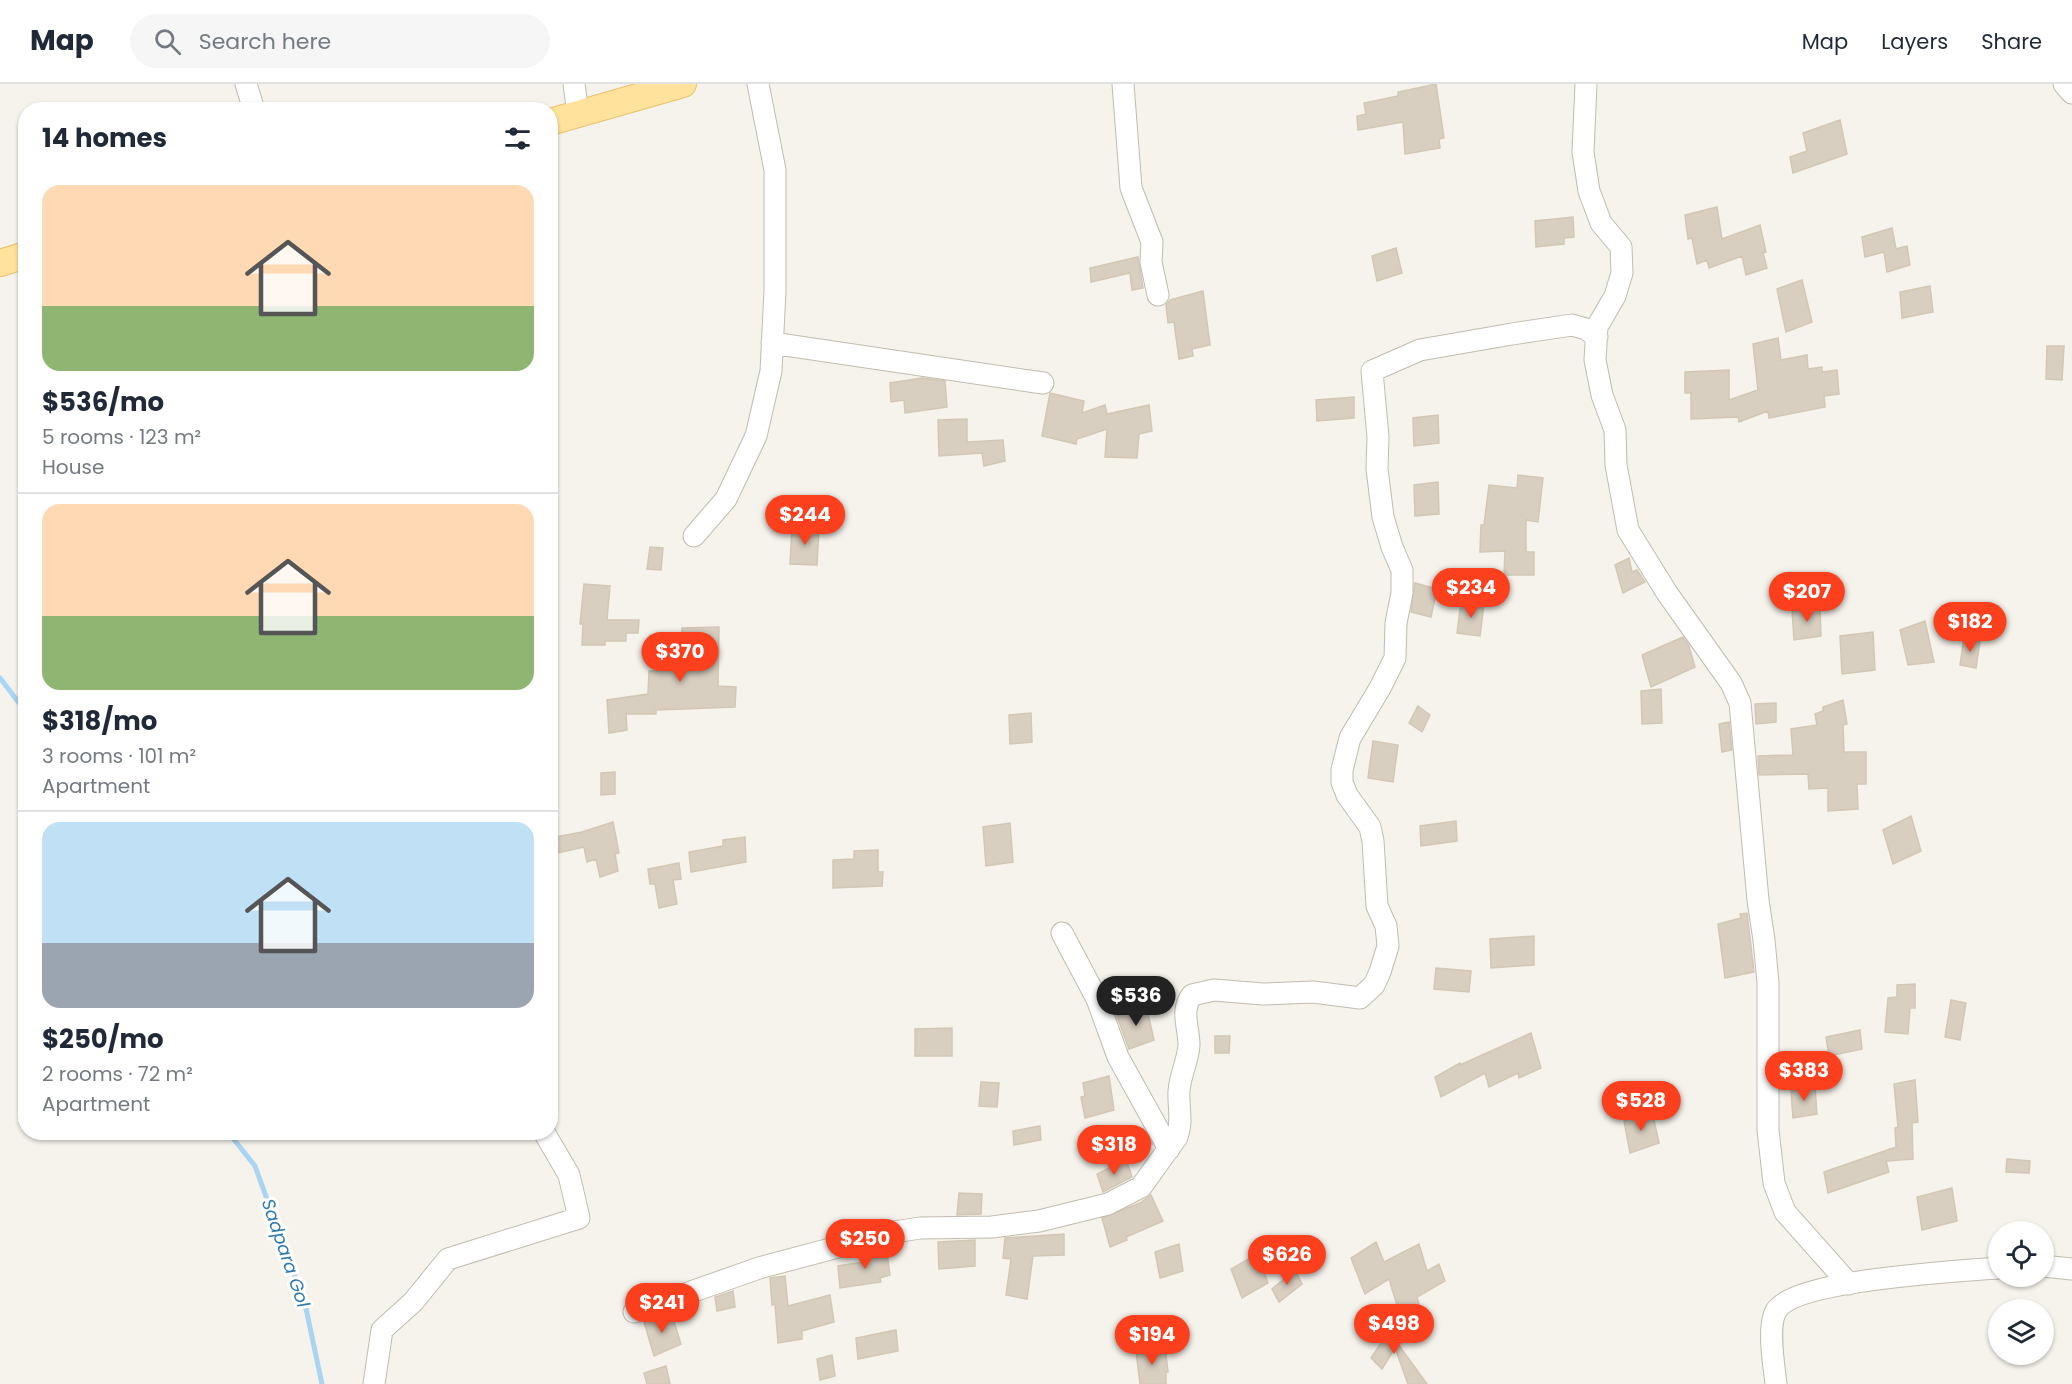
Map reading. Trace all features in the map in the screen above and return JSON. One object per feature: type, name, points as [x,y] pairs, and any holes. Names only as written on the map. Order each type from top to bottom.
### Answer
[{"type":"main road","points":[[558,120],[683,84]]},
{"type":"main road","points":[[0,263],[18,257]]},
{"type":"street","points":[[246,84],[252,102]]},
{"type":"street","points":[[574,84],[578,114]]},
{"type":"street","points":[[694,536],[726,499],[756,435],[771,371],[775,291],[775,170],[758,84]]},
{"type":"street","points":[[1123,84],[1131,188],[1152,242],[1151,262],[1158,295]]},
{"type":"street","points":[[1586,84],[1583,152],[1589,191],[1601,223],[1621,247],[1622,273],[1615,296],[1598,327],[1595,360],[1602,395],[1615,430],[1616,465],[1628,530],[1667,592],[1731,683],[1740,703],[1768,983],[1768,1130],[1774,1183],[1785,1212],[1849,1284]]},
{"type":"street","points":[[2064,84],[2072,93]]},
{"type":"street","points":[[634,1312],[759,1268],[894,1232],[920,1228],[992,1227],[1039,1221],[1108,1204],[1141,1187],[1180,1130],[1179,1090],[1189,1043],[1186,1008],[1192,995],[1224,990],[1263,994],[1313,992],[1360,998],[1374,985],[1388,946],[1386,926],[1377,906],[1373,841],[1370,827],[1347,795],[1342,782],[1342,770],[1350,738],[1395,658],[1396,623],[1402,593],[1402,570],[1383,517],[1377,469],[1378,437],[1372,371],[1420,350],[1572,325],[1586,329],[1597,337]]},
{"type":"street","points":[[772,343],[1043,383]]},
{"type":"street","points":[[1062,933],[1097,999],[1118,1057],[1169,1149]]},
{"type":"street","points":[[374,1384],[382,1330],[412,1302],[448,1259],[579,1218],[569,1175],[549,1140]]},
{"type":"street","points":[[2054,1267],[2072,1269]]},
{"type":"street","points":[[1776,1384],[1772,1328],[1775,1314],[1780,1306],[1827,1288],[1849,1284],[1988,1269]]},
{"type":"building","points":[[1436,84],[1444,138],[1439,139],[1440,148],[1405,154],[1403,122],[1358,130],[1357,116],[1366,114],[1364,103],[1398,96],[1398,92]]},
{"type":"building","points":[[1840,120],[1847,154],[1793,173],[1790,157],[1807,151],[1803,133]]},
{"type":"building","points":[[1717,207],[1722,239],[1760,225],[1767,268],[1746,275],[1742,256],[1709,268],[1707,260],[1697,264],[1692,238],[1688,239],[1685,215]]},
{"type":"building","points":[[1573,217],[1574,237],[1564,238],[1564,244],[1536,247],[1535,221]]},
{"type":"building","points":[[1892,228],[1896,249],[1907,246],[1910,265],[1887,272],[1884,252],[1865,257],[1862,237]]},
{"type":"building","points":[[1396,248],[1402,273],[1377,281],[1372,256]]},
{"type":"building","points":[[1138,257],[1143,288],[1132,290],[1130,273],[1091,282],[1090,268]]},
{"type":"building","points":[[1802,280],[1812,322],[1786,332],[1777,289]]},
{"type":"building","points":[[1930,286],[1933,312],[1902,318],[1900,292]]},
{"type":"building","points":[[1203,291],[1210,345],[1192,349],[1193,356],[1179,359],[1174,322],[1168,323],[1166,305],[1170,300]]},
{"type":"building","points":[[1778,338],[1781,360],[1807,355],[1808,369],[1822,367],[1822,372],[1837,370],[1839,394],[1824,396],[1825,407],[1769,418],[1768,411],[1739,422],[1738,417],[1691,419],[1691,393],[1685,393],[1685,372],[1729,370],[1729,400],[1758,390],[1753,344]]},
{"type":"building","points":[[2047,346],[2064,346],[2062,380],[2046,379]]},
{"type":"building","points":[[922,378],[945,381],[947,407],[905,413],[904,400],[891,402],[890,383]]},
{"type":"building","points":[[1050,393],[1084,401],[1082,413],[1105,405],[1107,414],[1149,405],[1152,431],[1139,434],[1137,458],[1105,457],[1107,429],[1077,439],[1076,444],[1042,436]]},
{"type":"building","points":[[1354,397],[1354,418],[1317,421],[1316,400]]},
{"type":"building","points":[[1438,415],[1439,443],[1414,446],[1413,418]]},
{"type":"building","points":[[967,419],[967,442],[1003,440],[1005,461],[984,466],[982,453],[939,456],[938,420]]},
{"type":"building","points":[[1518,475],[1543,478],[1538,522],[1526,520],[1526,552],[1534,552],[1534,575],[1504,575],[1505,551],[1480,552],[1481,525],[1484,525],[1489,485],[1517,488]]},
{"type":"building","points":[[1438,482],[1439,514],[1415,516],[1414,485]]},
{"type":"building","points":[[792,528],[819,528],[817,565],[790,564]]},
{"type":"building","points":[[650,547],[663,548],[661,570],[647,569]]},
{"type":"building","points":[[1629,558],[1632,572],[1637,570],[1645,582],[1623,593],[1615,565]]},
{"type":"building","points":[[1415,583],[1437,589],[1431,617],[1411,612]]},
{"type":"building","points":[[584,584],[610,586],[607,620],[639,620],[638,633],[626,633],[626,641],[605,641],[605,645],[582,645],[583,624],[580,624]]},
{"type":"building","points":[[1461,602],[1484,604],[1480,636],[1457,633]]},
{"type":"building","points":[[1820,607],[1821,636],[1794,640],[1792,610]]},
{"type":"building","points":[[1925,621],[1934,662],[1908,665],[1900,630]]},
{"type":"building","points":[[719,627],[718,686],[736,687],[735,707],[656,710],[656,714],[626,714],[627,730],[609,733],[607,700],[648,694],[649,671],[681,670],[682,628]]},
{"type":"building","points":[[1873,632],[1875,670],[1842,674],[1840,636]]},
{"type":"building","points":[[1683,637],[1689,646],[1695,667],[1651,687],[1642,655]]},
{"type":"building","points":[[1964,638],[1980,641],[1976,668],[1960,665]]},
{"type":"building","points":[[1661,689],[1662,723],[1642,724],[1641,691]]},
{"type":"building","points":[[1843,700],[1847,724],[1843,725],[1844,752],[1866,752],[1866,784],[1857,784],[1858,809],[1828,811],[1828,788],[1809,789],[1808,774],[1759,775],[1758,756],[1793,755],[1791,729],[1817,725],[1815,714],[1823,711],[1823,707]]},
{"type":"building","points":[[1776,703],[1776,722],[1756,724],[1755,704]]},
{"type":"building","points":[[1418,706],[1430,715],[1422,732],[1409,723]]},
{"type":"building","points":[[1031,713],[1032,742],[1010,744],[1009,715]]},
{"type":"building","points":[[1729,722],[1732,750],[1722,752],[1719,724]]},
{"type":"building","points":[[1373,741],[1398,745],[1393,782],[1368,778]]},
{"type":"building","points":[[615,772],[615,794],[601,795],[601,773]]},
{"type":"building","points":[[1911,816],[1921,851],[1893,864],[1883,830]]},
{"type":"building","points":[[1456,821],[1457,841],[1421,846],[1420,826]]},
{"type":"building","points":[[613,822],[619,853],[615,854],[618,871],[600,877],[596,859],[587,862],[584,847],[558,853],[558,836]]},
{"type":"building","points":[[1010,823],[1013,862],[986,866],[983,827]]},
{"type":"building","points":[[745,837],[746,862],[691,872],[689,852],[723,846],[723,840]]},
{"type":"building","points":[[878,850],[878,872],[883,872],[882,886],[833,888],[833,860],[854,859],[854,851]]},
{"type":"building","points":[[679,863],[681,879],[673,880],[677,904],[659,908],[655,884],[650,884],[648,869]]},
{"type":"building","points":[[1747,913],[1754,972],[1725,978],[1718,924],[1741,918],[1740,914]]},
{"type":"building","points":[[1534,936],[1534,965],[1491,968],[1490,939]]},
{"type":"building","points":[[1436,968],[1471,971],[1469,992],[1434,989]]},
{"type":"building","points":[[1915,984],[1915,1008],[1910,1008],[1908,1034],[1885,1032],[1888,998],[1897,997],[1897,985]]},
{"type":"building","points":[[1951,1000],[1966,1003],[1960,1040],[1945,1037]]},
{"type":"building","points":[[1146,1005],[1154,1040],[1129,1049],[1117,1016]]},
{"type":"building","points":[[952,1028],[952,1056],[915,1056],[915,1029]]},
{"type":"building","points":[[1860,1030],[1862,1049],[1829,1056],[1826,1037]]},
{"type":"building","points":[[1531,1033],[1541,1068],[1519,1078],[1518,1073],[1489,1087],[1485,1073],[1441,1097],[1435,1077],[1460,1063],[1460,1065]]},
{"type":"building","points":[[1215,1036],[1230,1036],[1229,1053],[1215,1053]]},
{"type":"building","points":[[1109,1076],[1114,1110],[1085,1118],[1081,1097],[1085,1096],[1083,1083]]},
{"type":"building","points":[[1915,1080],[1918,1122],[1912,1123],[1913,1159],[1886,1161],[1889,1172],[1828,1193],[1824,1172],[1896,1147],[1895,1128],[1898,1127],[1894,1084]]},
{"type":"building","points":[[981,1082],[999,1083],[997,1107],[979,1106]]},
{"type":"building","points":[[1815,1087],[1817,1114],[1793,1118],[1791,1091]]},
{"type":"building","points":[[1652,1111],[1659,1143],[1630,1153],[1624,1121]]},
{"type":"building","points":[[1040,1126],[1041,1140],[1014,1145],[1013,1131]]},
{"type":"building","points":[[1143,1129],[1152,1144],[1142,1149],[1138,1131]]},
{"type":"building","points":[[1126,1159],[1132,1177],[1103,1192],[1097,1174]]},
{"type":"building","points":[[2007,1159],[2030,1161],[2029,1173],[2006,1172]]},
{"type":"building","points":[[1952,1188],[1957,1221],[1922,1230],[1917,1197]]},
{"type":"building","points":[[959,1193],[982,1194],[981,1214],[957,1215]]},
{"type":"building","points":[[1151,1195],[1163,1221],[1126,1237],[1127,1240],[1110,1247],[1102,1218],[1140,1203]]},
{"type":"building","points":[[1064,1234],[1064,1255],[1033,1256],[1027,1299],[1006,1295],[1011,1259],[1003,1258],[1005,1238]]},
{"type":"building","points":[[975,1240],[975,1266],[939,1269],[938,1242]]},
{"type":"building","points":[[1376,1242],[1384,1262],[1419,1244],[1427,1271],[1439,1264],[1445,1281],[1417,1297],[1423,1319],[1404,1328],[1389,1279],[1365,1294],[1351,1258]]},
{"type":"building","points":[[1179,1244],[1183,1271],[1160,1278],[1155,1252]]},
{"type":"building","points":[[886,1247],[890,1275],[880,1278],[881,1282],[840,1288],[838,1266],[864,1262],[863,1253]]},
{"type":"building","points":[[1257,1254],[1268,1283],[1242,1298],[1231,1269]]},
{"type":"building","points":[[1295,1270],[1302,1284],[1279,1302],[1272,1289]]},
{"type":"building","points":[[785,1276],[788,1306],[830,1295],[834,1322],[802,1331],[802,1339],[778,1343],[770,1278]]},
{"type":"building","points":[[733,1291],[735,1307],[717,1311],[715,1297]]},
{"type":"building","points":[[671,1312],[681,1344],[654,1356],[644,1322]]},
{"type":"building","points":[[1380,1320],[1427,1384],[1408,1384],[1395,1348],[1382,1369],[1371,1358],[1381,1343],[1371,1330]]},
{"type":"building","points":[[896,1330],[898,1351],[858,1359],[856,1338]]},
{"type":"building","points":[[1165,1346],[1168,1372],[1166,1372],[1166,1384],[1140,1384],[1136,1351]]},
{"type":"building","points":[[832,1355],[835,1376],[820,1380],[817,1359]]},
{"type":"building","points":[[666,1366],[670,1384],[647,1384],[644,1373]]},
{"type":"waterway","name":"Sadpara Gol","points":[[0,678],[18,702]]},
{"type":"waterway","name":"Sadpara Gol","points":[[234,1140],[255,1166],[305,1304],[322,1384]]}]
